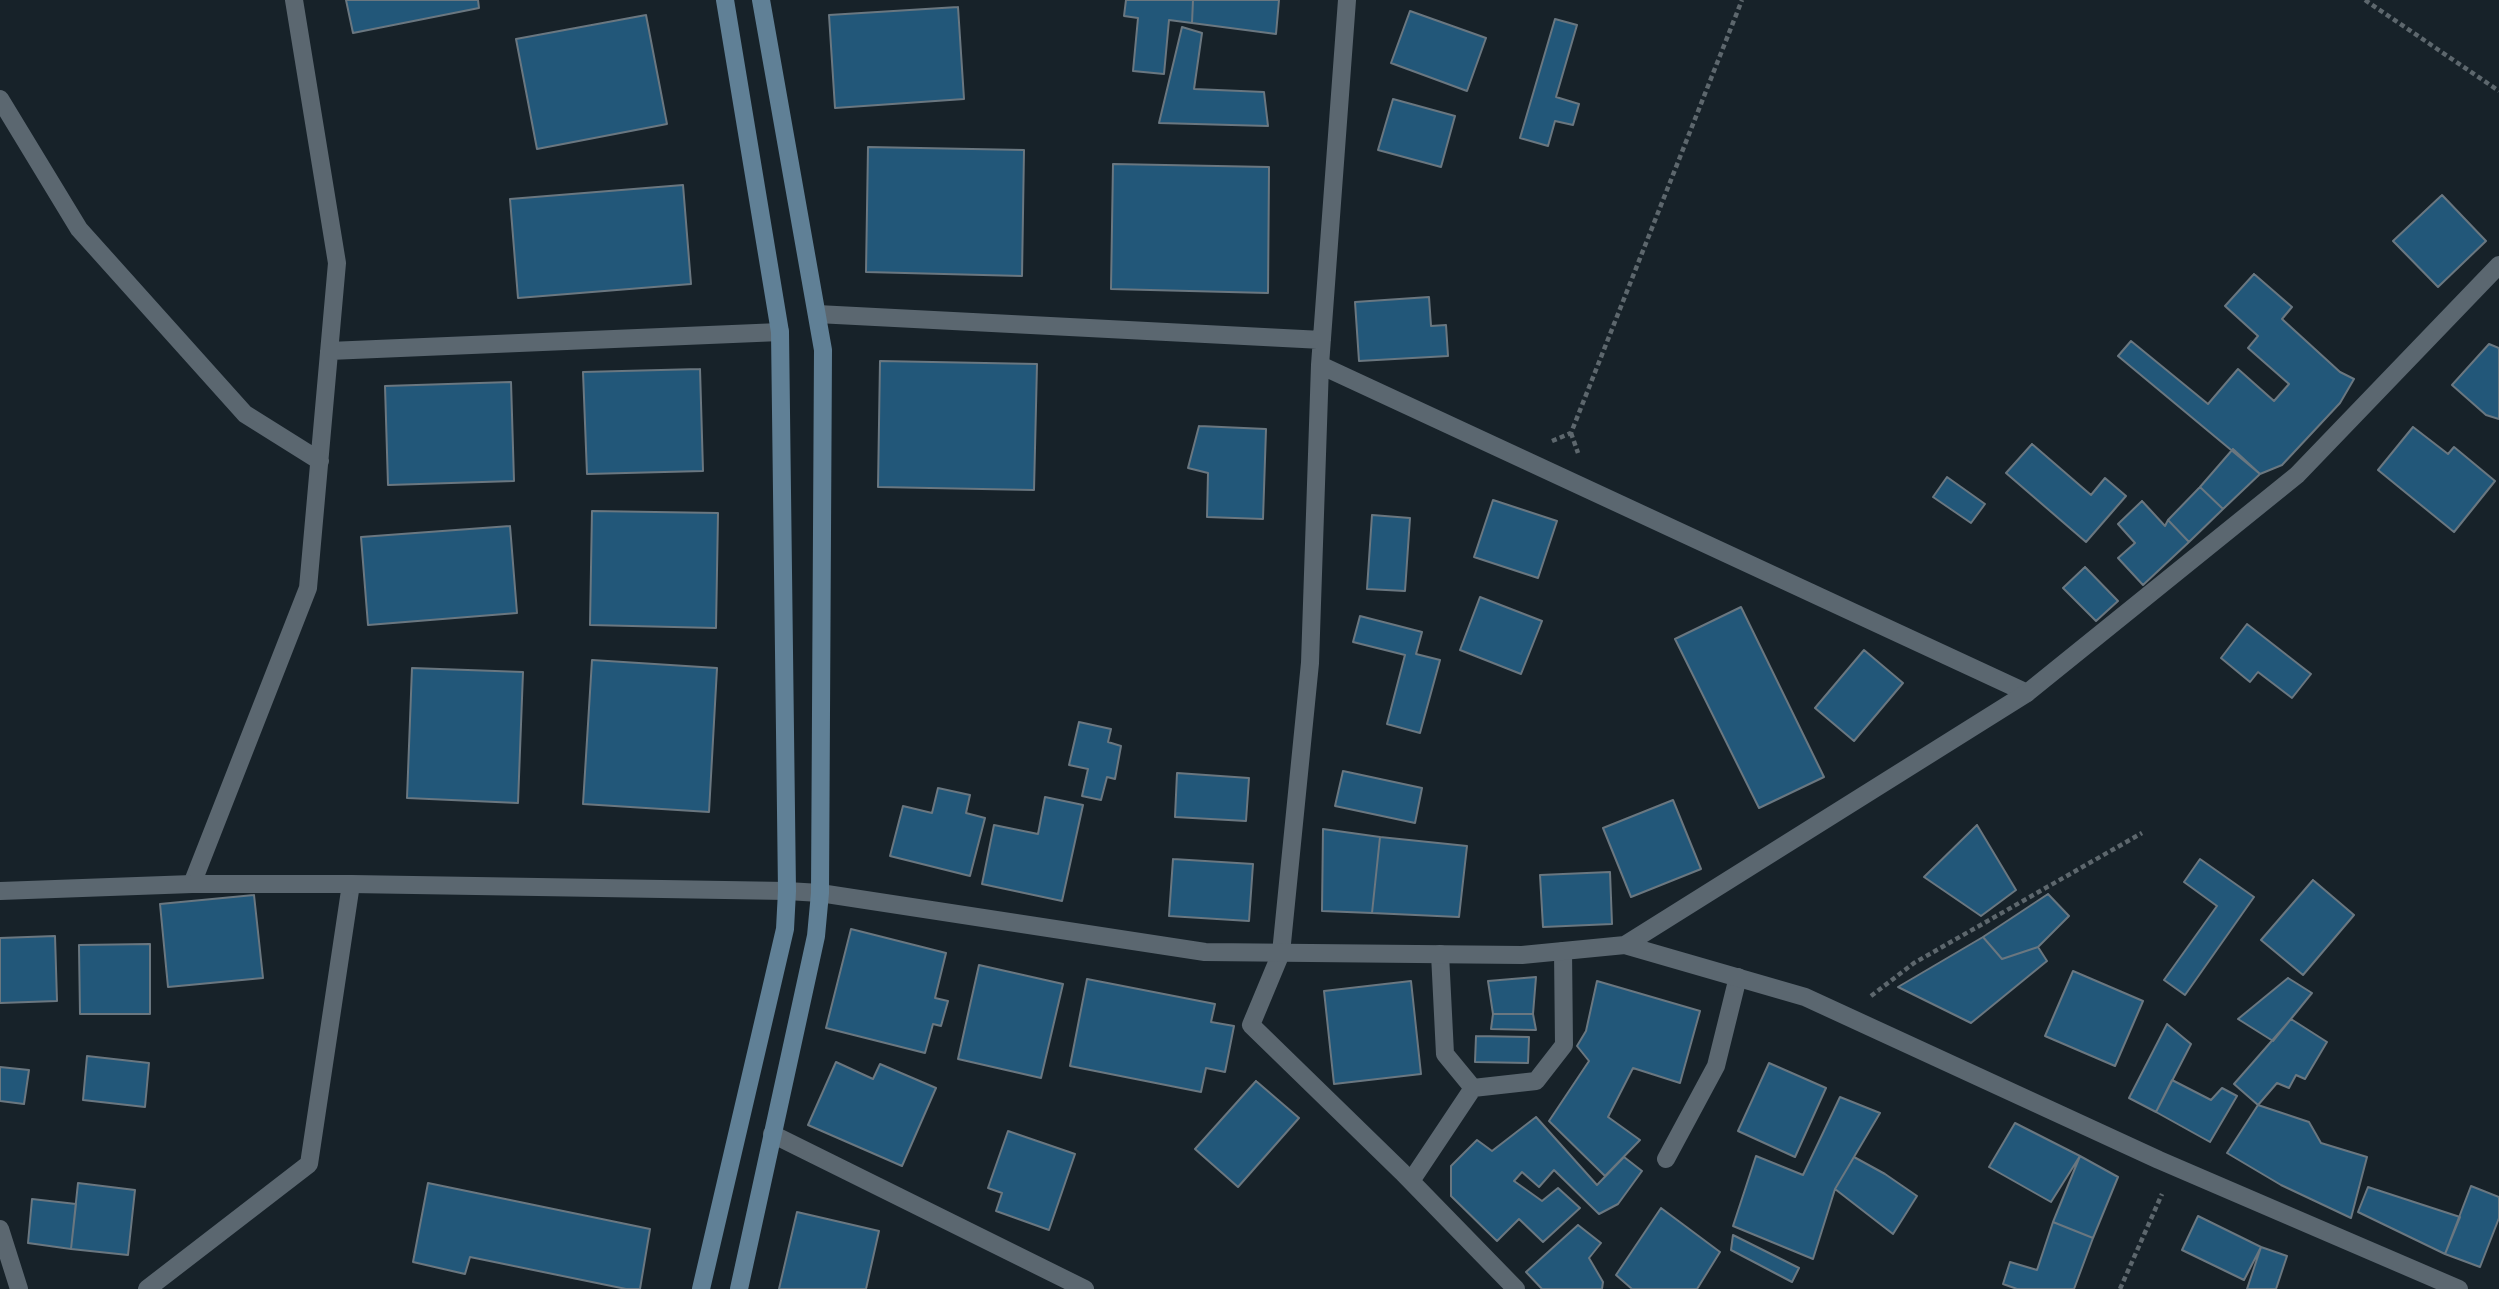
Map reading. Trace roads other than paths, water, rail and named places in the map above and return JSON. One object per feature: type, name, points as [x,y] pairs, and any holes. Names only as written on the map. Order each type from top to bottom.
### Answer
[{"type":"main road","points":[[701,1289],[785,929],[787,891],[780,332],[724,0]]},
{"type":"main road","points":[[738,1289],[816,936],[820,893],[823,350],[761,0]]},
{"type":"street","points":[[192,884],[309,588],[337,263],[294,0]]},
{"type":"street","points":[[1347,0],[1320,365],[1310,663],[1281,953],[1251,1025],[1411,1181],[1516,1289]]},
{"type":"street","points":[[0,99],[79,229],[245,414],[320,461]]},
{"type":"street","points":[[1625,945],[2027,693],[2297,475],[2499,265]]},
{"type":"street","points":[[817,314],[1322,340]]},
{"type":"street","points":[[329,351],[780,332]]},
{"type":"street","points":[[1320,365],[2027,693]]},
{"type":"street","points":[[0,891],[192,884],[787,891],[820,893],[1205,952],[1522,955],[1625,945],[1805,998],[2174,1167],[2459,1289]]},
{"type":"street","points":[[147,1289],[309,1164],[351,884]]},
{"type":"street","points":[[1411,1181],[1473,1088],[1536,1081],[1564,1045],[1563,951]]},
{"type":"street","points":[[1440,954],[1445,1054],[1473,1088]]},
{"type":"street","points":[[1666,1159],[1716,1066],[1738,978]]},
{"type":"street","points":[[772,1134],[1085,1289]]},
{"type":"street","points":[[0,1229],[19,1289]]}]
